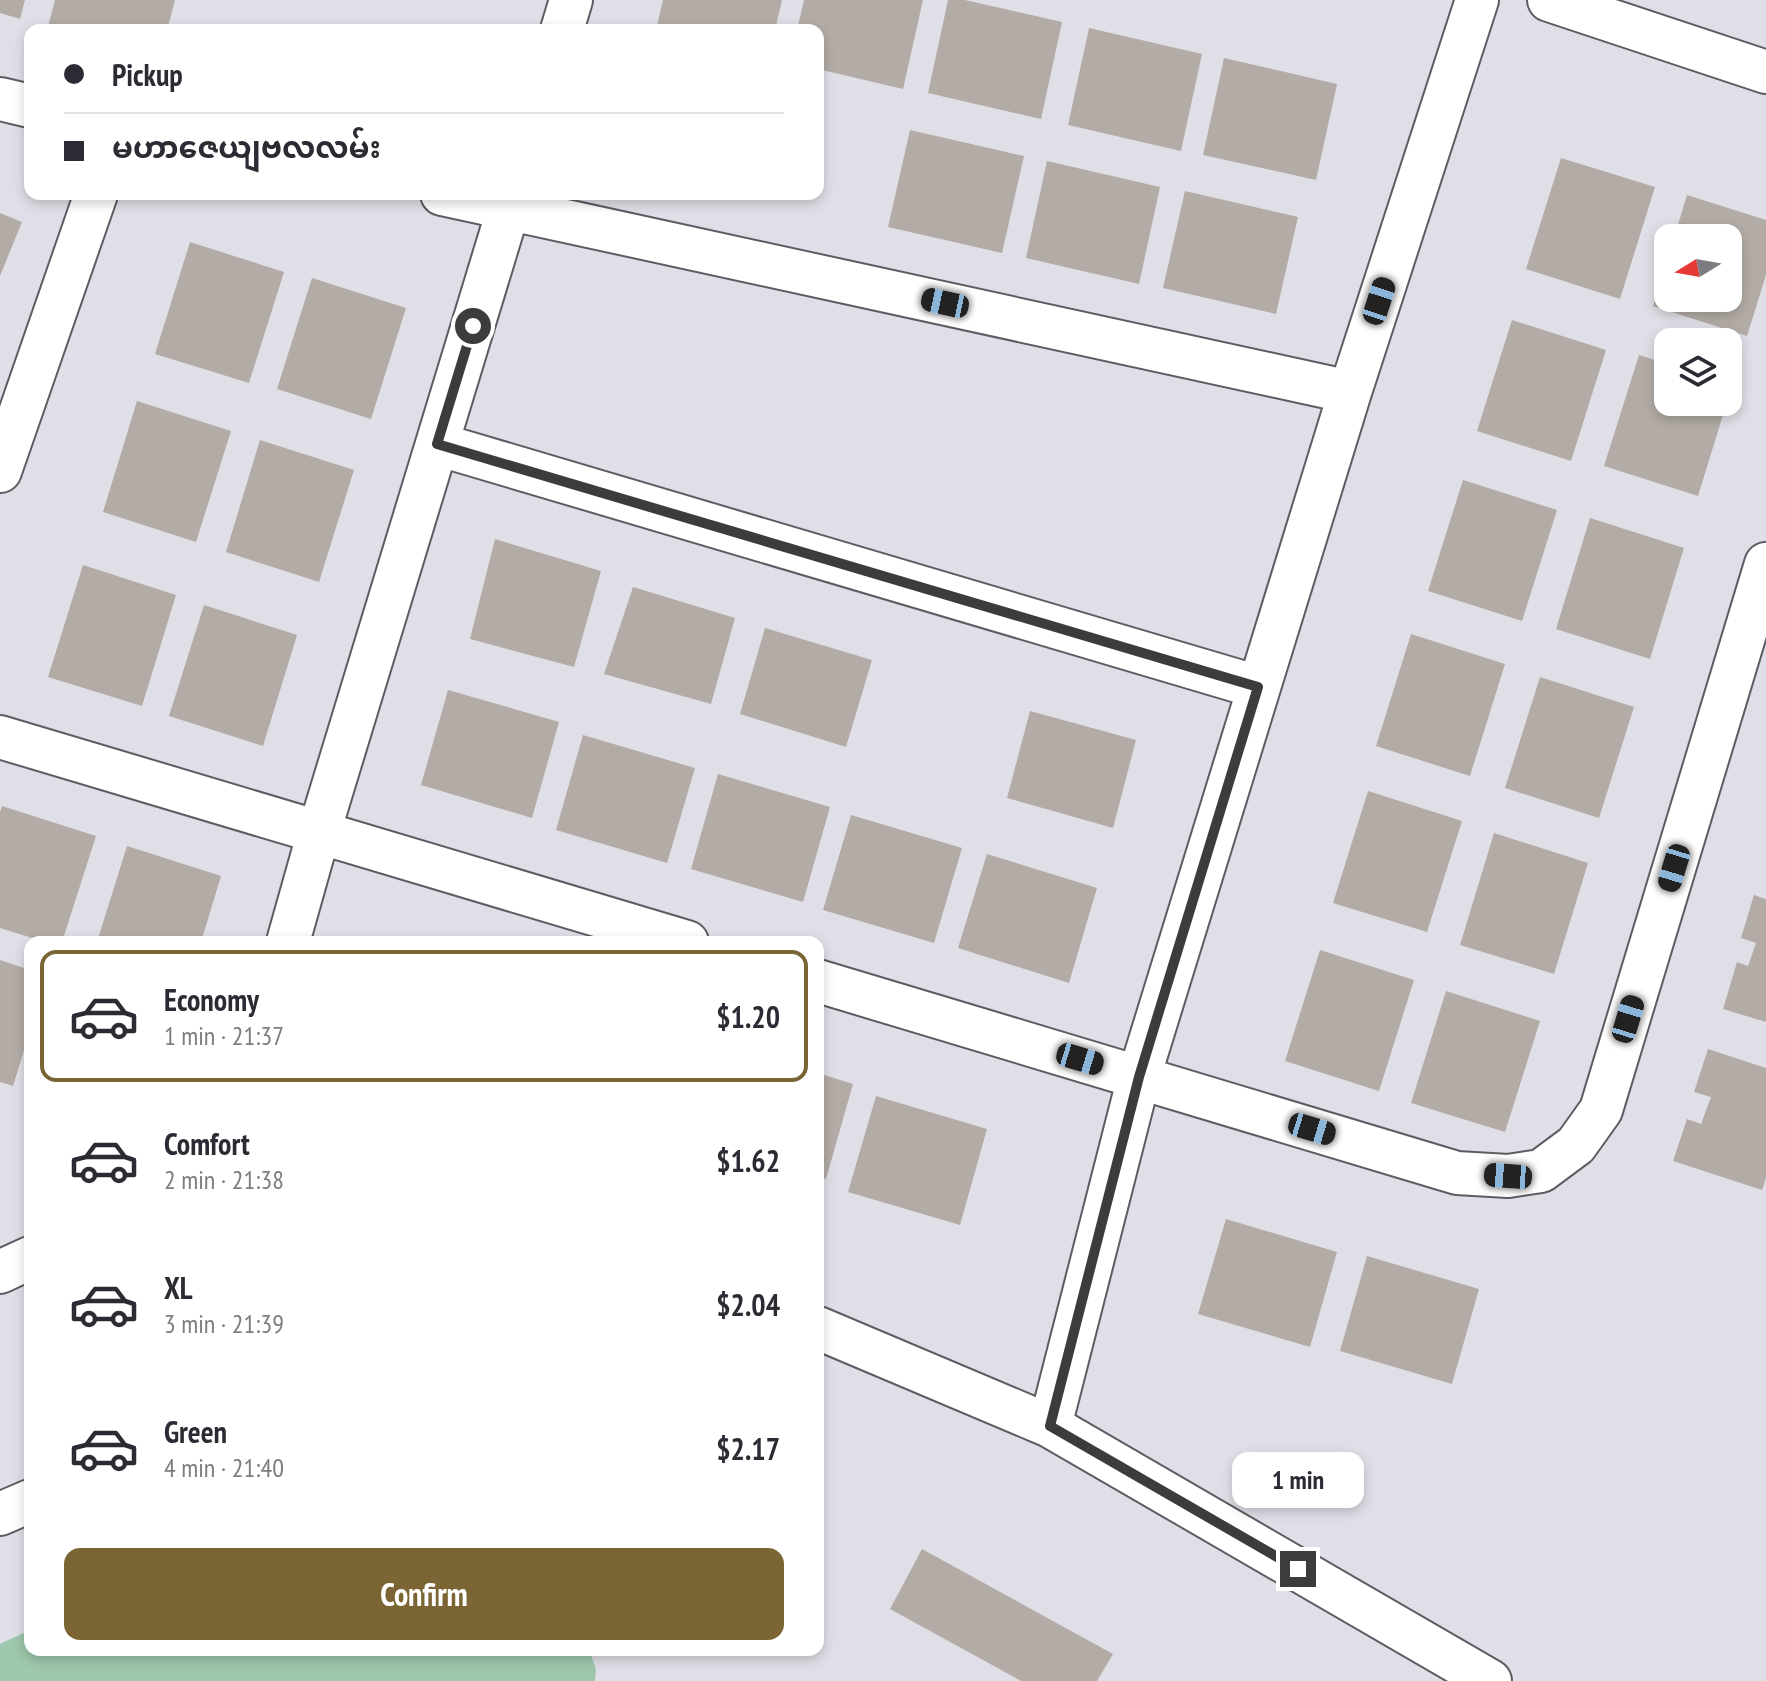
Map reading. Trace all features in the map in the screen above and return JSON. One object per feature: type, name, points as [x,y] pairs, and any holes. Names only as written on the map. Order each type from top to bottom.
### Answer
[{"type":"street","points":[[564,24],[571,0]]},
{"type":"street","points":[[1050,1426],[1139,1077],[1350,392],[1477,0]]},
{"type":"street","points":[[1549,0],[1766,72]]},
{"type":"street","points":[[0,99],[24,105]]},
{"type":"street","points":[[0,471],[94,200]]},
{"type":"street","points":[[290,936],[511,201],[1350,392]]},
{"type":"street","points":[[437,444],[1258,687]]},
{"type":"street","points":[[824,983],[1457,1173],[1508,1176],[1541,1171],[1576,1145],[1601,1110],[1766,564]]},
{"type":"street","points":[[0,737],[667,936]]},
{"type":"street","points":[[0,1272],[24,1261]]},
{"type":"street","points":[[824,1331],[1050,1426],[1490,1681]]},
{"type":"street","points":[[0,1514],[24,1504]]},
{"type":"green space","points":[[24,1633],[24,1656],[591,1656],[596,1669],[595,1681],[0,1681],[0,1644]]},
{"type":"building","points":[[0,0],[25,0],[20,19],[0,13]]},
{"type":"building","points":[[55,0],[175,0],[169,24],[49,24]]},
{"type":"building","points":[[663,0],[782,0],[776,24],[657,24]]},
{"type":"building","points":[[804,0],[923,0],[903,89],[824,70],[824,24],[798,24]]},
{"type":"building","points":[[948,0],[965,0],[1062,22],[1041,119],[928,93]]},
{"type":"building","points":[[1089,28],[1202,54],[1181,151],[1068,125]]},
{"type":"building","points":[[1224,58],[1337,84],[1316,180],[1203,155]]},
{"type":"building","points":[[910,130],[1024,156],[1002,253],[888,227]]},
{"type":"building","points":[[1561,158],[1655,187],[1620,299],[1526,269]]},
{"type":"building","points":[[1047,161],[1160,187],[1139,284],[1026,258]]},
{"type":"building","points":[[1185,191],[1298,217],[1276,314],[1163,288]]},
{"type":"building","points":[[1687,195],[1766,220],[1766,275],[1747,336],[1742,334],[1742,328],[1722,328],[1672,312],[1742,312],[1742,224],[1678,224]]},
{"type":"building","points":[[0,213],[22,222],[0,276]]},
{"type":"building","points":[[190,242],[284,272],[249,383],[155,354]]},
{"type":"building","points":[[312,278],[406,308],[371,419],[277,389]]},
{"type":"building","points":[[1512,320],[1606,350],[1571,461],[1477,431]]},
{"type":"building","points":[[1639,355],[1654,360],[1654,416],[1723,416],[1698,496],[1604,466]]},
{"type":"building","points":[[137,401],[231,431],[196,542],[103,512]]},
{"type":"building","points":[[260,440],[354,470],[319,582],[226,552]]},
{"type":"building","points":[[1463,480],[1557,510],[1522,621],[1428,591]]},
{"type":"building","points":[[1590,518],[1684,548],[1650,659],[1556,629]]},
{"type":"building","points":[[495,539],[601,571],[574,667],[470,639]]},
{"type":"building","points":[[83,565],[176,595],[142,706],[48,677]]},
{"type":"building","points":[[633,587],[735,618],[711,704],[604,674]]},
{"type":"building","points":[[204,605],[297,635],[263,746],[169,716]]},
{"type":"building","points":[[765,628],[872,660],[846,747],[740,714]]},
{"type":"building","points":[[1411,634],[1505,664],[1470,776],[1376,746]]},
{"type":"building","points":[[1540,677],[1634,707],[1599,818],[1505,788]]},
{"type":"building","points":[[448,690],[559,722],[532,818],[421,785]]},
{"type":"building","points":[[1030,711],[1136,740],[1113,828],[1007,798]]},
{"type":"building","points":[[583,735],[695,768],[667,863],[556,830]]},
{"type":"building","points":[[718,774],[830,807],[803,902],[691,869]]},
{"type":"building","points":[[1368,791],[1462,821],[1427,932],[1333,903]]},
{"type":"building","points":[[2,806],[96,836],[64,936],[26,936],[0,928]]},
{"type":"building","points":[[851,815],[962,848],[934,943],[823,910]]},
{"type":"building","points":[[1494,833],[1588,863],[1554,974],[1460,945]]},
{"type":"building","points":[[127,846],[221,876],[203,936],[99,936]]},
{"type":"building","points":[[987,854],[1097,888],[1069,983],[958,948]]},
{"type":"building","points":[[1754,895],[1766,899],[1766,1022],[1723,1009],[1737,962],[1748,966],[1756,943],[1741,938]]},
{"type":"building","points":[[1320,950],[1414,980],[1379,1091],[1285,1061]]},
{"type":"building","points":[[0,960],[24,968],[24,1050],[13,1086],[0,1082]]},
{"type":"building","points":[[1446,991],[1540,1021],[1505,1132],[1411,1103]]},
{"type":"building","points":[[1708,1049],[1766,1068],[1766,1178],[1762,1190],[1673,1161],[1687,1119],[1701,1124],[1711,1097],[1694,1092]]},
{"type":"building","points":[[824,1075],[853,1084],[824,1178]]},
{"type":"building","points":[[876,1096],[987,1129],[960,1225],[848,1192]]},
{"type":"building","points":[[1226,1219],[1337,1252],[1310,1347],[1198,1314]]},
{"type":"building","points":[[1367,1256],[1479,1289],[1452,1384],[1340,1351]]},
{"type":"building","points":[[922,1549],[1113,1654],[1097,1681],[1021,1681],[890,1609]]},
{"type":"route","points":[[473,326],[437,444],[1258,687],[1139,1077],[1050,1426],[1298,1569]]}]
